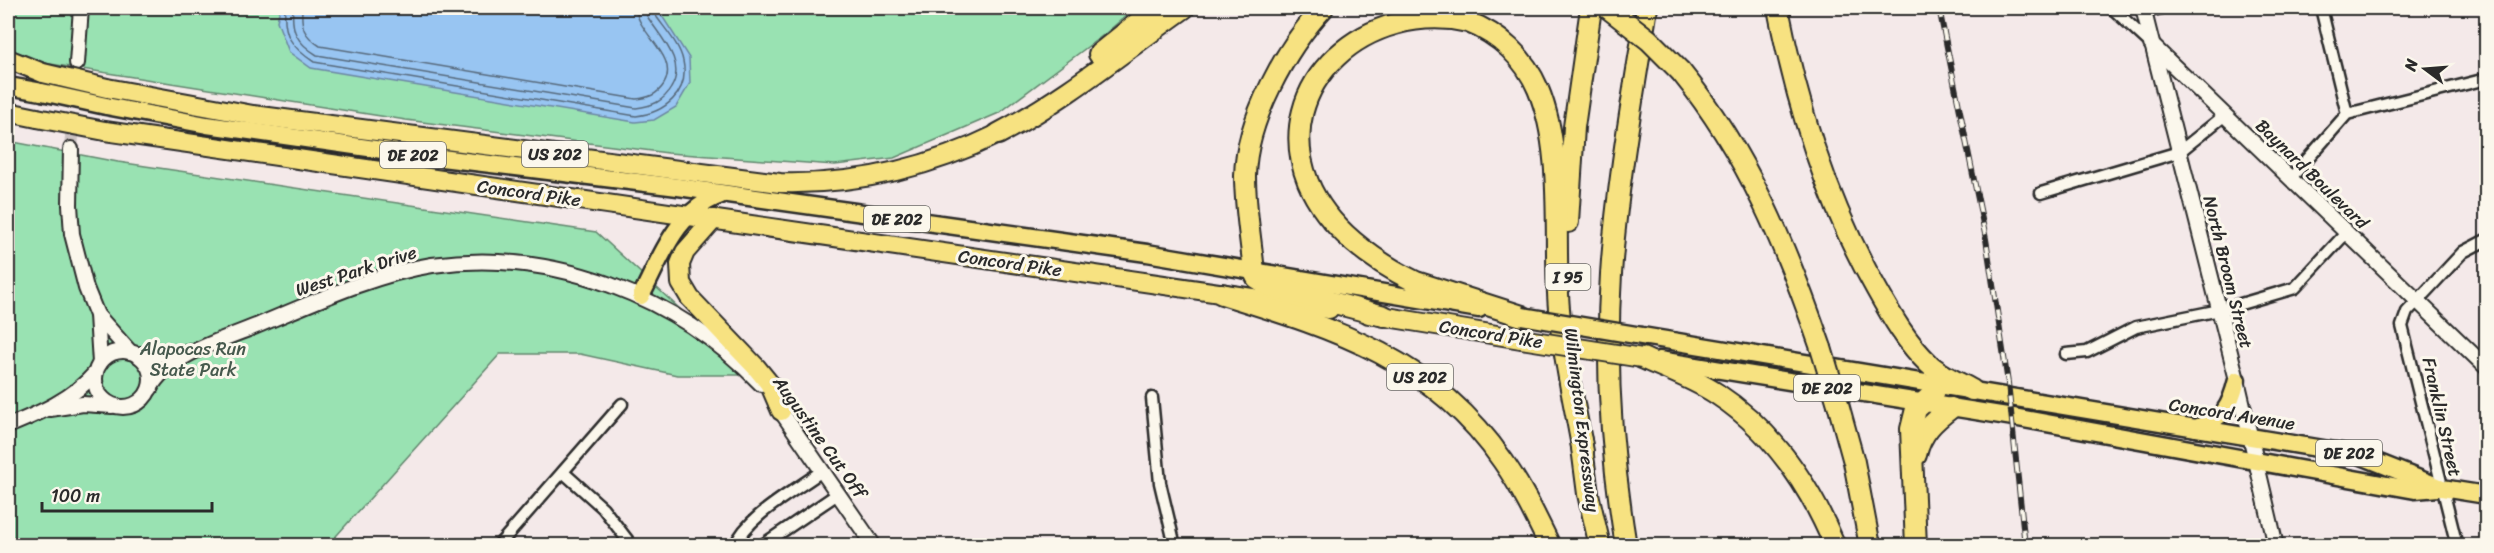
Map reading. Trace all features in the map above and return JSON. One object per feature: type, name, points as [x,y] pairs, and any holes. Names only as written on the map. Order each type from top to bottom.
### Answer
[{"type":"highway","points":[[998,134],[1156,8]]},
{"type":"highway","name":"US 202","points":[[43,73],[106,97],[780,183],[822,183],[882,176],[950,156],[998,134],[1033,116],[1060,98],[1184,8]]},
{"type":"highway","points":[[1323,8],[1300,36],[1277,72],[1251,139],[1245,175],[1254,272],[1257,278],[1270,286],[1384,316]]},
{"type":"highway","name":"Wilmington Expressway","points":[[1591,8],[1570,168],[1568,267],[1572,371],[1588,494],[1600,546]]},
{"type":"highway","points":[[1608,8],[1649,40],[1681,72],[1717,120],[1759,192],[1791,265],[1821,348],[1854,462],[1870,546]]},
{"type":"highway","name":"Wilmington Expressway","points":[[1626,546],[1615,480],[1609,387],[1609,315],[1615,225],[1647,8]]},
{"type":"highway","points":[[1778,8],[1807,129],[1834,204],[1858,258],[1903,336],[1931,366],[1972,390]]},
{"type":"highway","points":[[1522,316],[1416,282],[1399,274],[1342,231],[1316,198],[1301,157],[1301,128],[1305,104],[1318,73],[1329,58],[1352,36],[1364,29],[1388,19],[1415,14],[1430,14],[1463,20],[1478,26],[1505,43],[1522,62],[1537,86],[1549,127],[1556,205],[1559,310],[1583,452]]},
{"type":"highway","points":[[8,59],[43,73]]},
{"type":"highway","points":[[8,69],[43,73]]},
{"type":"highway","name":"Concord Pike","points":[[8,112],[105,131],[1384,316],[1642,358]]},
{"type":"highway","points":[[714,219],[685,252],[680,264],[681,283],[690,298],[763,375],[781,411]]},
{"type":"highway","name":"US 202","points":[[1222,294],[1340,333],[1390,357],[1424,381],[1449,401],[1489,442],[1516,482],[1550,546]]},
{"type":"highway","points":[[1642,358],[1717,394],[1755,425],[1790,463],[1818,507],[1835,546]]},
{"type":"highway","points":[[1609,387],[1636,546]]},
{"type":"highway","points":[[1916,546],[1911,429],[1916,410],[1927,399]]},
{"type":"highway","points":[[1914,488],[1917,453],[1924,433],[1930,424],[1951,408]]},
{"type":"main road","name":"Concord Pike","points":[[8,86],[42,92],[106,97],[218,127],[1071,242],[2010,397]]},
{"type":"main road","points":[[641,296],[677,229],[688,215],[698,205],[722,195]]},
{"type":"main road","name":"Concord Pike","points":[[1642,358],[1791,382],[1927,399],[1951,408],[2013,417]]},
{"type":"main road","points":[[2196,428],[2211,423],[2225,412],[2237,380]]},
{"type":"main road","name":"Concord Avenue","points":[[2010,397],[2359,455],[2442,488],[2487,495]]},
{"type":"main road","points":[[1927,399],[2227,446],[2244,445],[2252,438]]},
{"type":"main road","name":"Concord Avenue","points":[[2013,417],[2415,490],[2442,488]]},
{"type":"street","points":[[77,63],[81,8]]},
{"type":"street","name":"Baynard Boulevard","points":[[2112,8],[2487,367]]},
{"type":"street","points":[[2143,10],[2162,8]]},
{"type":"street","points":[[2321,8],[2347,114]]},
{"type":"street","name":"North Broom Street","points":[[2143,10],[2252,438],[2255,462],[2276,546]]},
{"type":"street","points":[[2291,178],[2347,114],[2487,79]]},
{"type":"street","points":[[2041,193],[2179,152],[2225,115]]},
{"type":"street","points":[[71,149],[72,234],[86,288],[97,315],[98,367],[95,385],[99,394],[109,404],[117,407]]},
{"type":"street","points":[[2066,354],[2087,352],[2136,327],[2220,310],[2295,288],[2347,232]]},
{"type":"street","name":"Franklin Street","points":[[2457,546],[2402,326],[2407,312],[2463,252],[2487,240]]},
{"type":"street","name":"West Park Drive","points":[[150,389],[161,373],[194,352],[337,293],[431,266],[491,263],[555,269],[580,274],[641,296]]},
{"type":"street","name":"Augustine Cut Off","points":[[641,296],[700,333],[766,389],[874,546]]},
{"type":"street","points":[[8,426],[48,410],[83,404],[128,407],[138,403],[150,389],[150,369],[143,359],[133,353],[97,315]]},
{"type":"street","points":[[48,410],[83,385],[98,367],[116,352],[133,353]]},
{"type":"street","name":"West Park Drive","points":[[133,353],[153,356],[194,352]]},
{"type":"street","points":[[1152,398],[1160,483],[1174,546]]},
{"type":"street","points":[[498,546],[622,404]]},
{"type":"street","points":[[735,546],[739,536],[754,520],[823,470]]},
{"type":"street","points":[[563,472],[603,508],[632,546]]},
{"type":"street","points":[[761,546],[839,493]]},
{"type":"green space","points":[[8,8],[1135,8],[1106,33],[999,113],[894,158],[835,165],[668,153],[406,120],[44,63],[8,50]]},
{"type":"green space","name":"Alapocas Run State Park","points":[[8,141],[118,162],[596,232],[752,375],[677,375],[580,354],[500,354],[328,545],[8,545]]},
{"type":"water","points":[[280,8],[657,8],[689,58],[690,83],[676,107],[654,120],[635,122],[311,68],[289,52],[277,21]]},
{"type":"tunnel","points":[[71,149],[77,71]]},
{"type":"railway","points":[[1939,8],[1986,239],[2008,383],[2025,546]]}]
